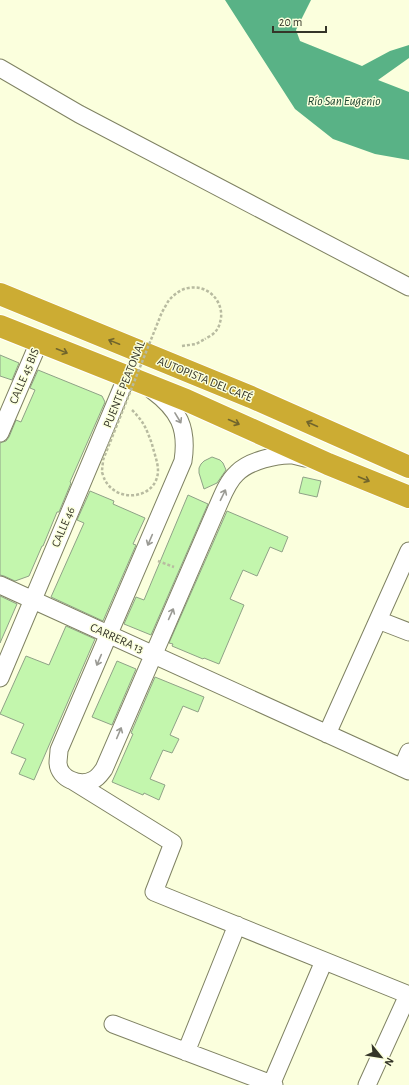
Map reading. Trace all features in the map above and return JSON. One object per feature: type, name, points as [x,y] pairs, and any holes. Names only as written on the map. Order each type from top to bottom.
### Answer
[{"type":"highway","name":"AUTOPISTA DEL CAFÉ","points":[[0,294],[251,397],[409,467]]},
{"type":"highway","points":[[0,326],[186,400],[328,464],[409,497]]},
{"type":"street","points":[[0,68],[79,114],[409,287]]},
{"type":"street","name":"CALLE 45 BIS","points":[[0,433],[39,342]]},
{"type":"street","points":[[134,379],[161,396],[182,424],[185,436],[183,461],[144,555],[59,750],[58,764],[63,775],[173,843],[154,892],[408,995],[367,1085]]},
{"type":"street","name":"CALLE 46","points":[[0,678],[116,401],[134,379]]},
{"type":"street","points":[[73,781],[84,782],[93,780],[104,769],[217,508],[228,485],[236,473],[246,466],[273,456],[292,455],[328,464]]},
{"type":"street","points":[[327,734],[409,551]]},
{"type":"street","name":"CARRERA 13","points":[[0,585],[405,769]]},
{"type":"street","points":[[378,620],[409,632]]},
{"type":"street","points":[[405,769],[409,752]]},
{"type":"street","points":[[186,1052],[237,926]]},
{"type":"street","points":[[113,1024],[272,1085],[324,961]]},
{"type":"path","name":"PUENTE PEATONAL","points":[[116,401],[129,408],[141,418],[147,430],[156,459],[158,472],[155,482],[143,493],[134,496],[124,495],[114,491],[106,483],[102,473],[103,460],[162,312],[169,300],[177,292],[188,288],[200,288],[210,292],[218,301],[221,312],[220,324],[215,333],[205,340]]},
{"type":"path","points":[[144,555],[189,573]]},
{"type":"water","name":"Río San Eugenio","points":[[225,0],[311,0],[296,30],[300,41],[362,66],[390,51],[409,45],[409,58],[378,80],[409,92],[409,160],[375,154],[333,139],[295,109]]},
{"type":"building","points":[[0,355],[19,363],[12,380],[0,376]]},
{"type":"building","points":[[38,370],[102,396],[105,402],[70,482],[71,483],[59,512],[57,512],[29,576],[15,581],[0,575],[0,443],[6,441],[9,437],[16,420],[21,422],[35,390],[30,388]]},
{"type":"building","points":[[212,457],[220,460],[226,470],[217,483],[204,489],[199,468],[204,461]]},
{"type":"building","points":[[303,477],[321,481],[317,497],[299,493]]},
{"type":"building","points":[[90,491],[114,501],[113,504],[145,518],[133,544],[136,545],[103,621],[51,597],[84,523],[77,520]]},
{"type":"building","points":[[188,495],[208,504],[151,635],[124,624],[136,597],[144,600]]},
{"type":"building","points":[[227,511],[288,537],[282,552],[270,547],[257,576],[243,570],[230,599],[244,605],[219,664],[172,646],[173,644],[169,643]]},
{"type":"building","points":[[0,596],[17,604],[0,643]]},
{"type":"building","points":[[66,626],[95,639],[34,780],[19,774],[26,759],[11,753],[24,724],[0,714],[26,656],[49,665]]},
{"type":"building","points":[[117,661],[136,669],[112,725],[92,717]]},
{"type":"building","points":[[155,677],[204,697],[198,712],[183,706],[170,735],[179,739],[172,753],[163,750],[150,779],[165,785],[159,800],[112,782],[133,734],[131,733]]}]
